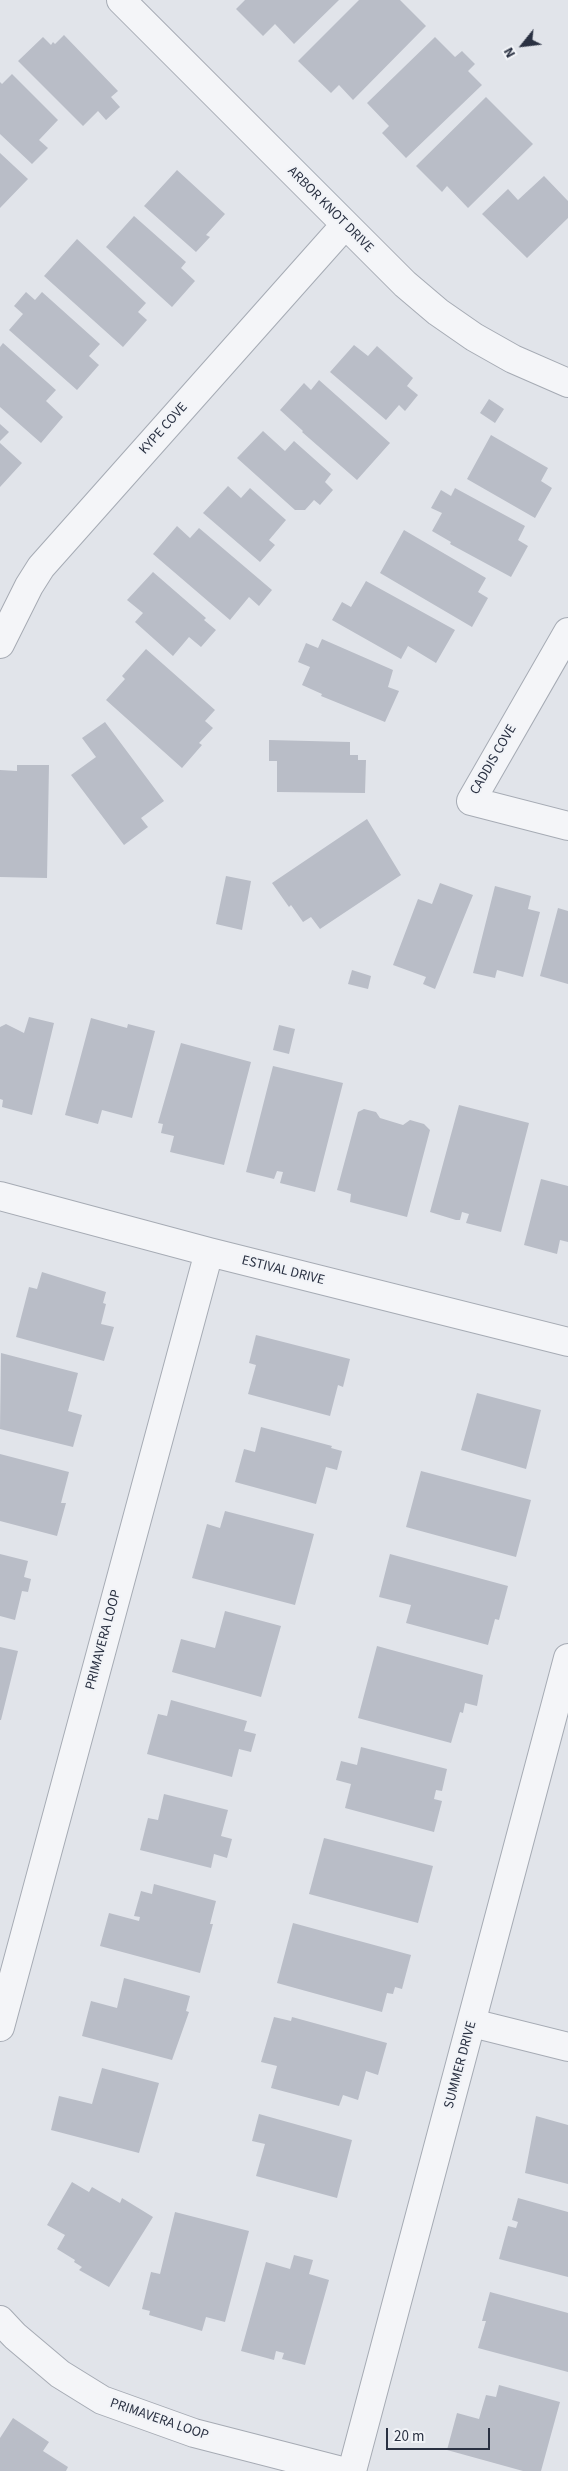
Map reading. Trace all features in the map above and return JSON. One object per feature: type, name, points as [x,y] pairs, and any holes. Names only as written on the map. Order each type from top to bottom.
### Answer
[{"type":"street","name":"ARBOR KNOT DRIVE","points":[[120,0],[405,284],[460,327],[513,359],[568,383]]},
{"type":"street","name":"KYPE COVE","points":[[0,644],[29,586],[41,567],[345,225]]},
{"type":"street","name":"CADDIS COVE","points":[[568,632],[471,801],[568,826]]},
{"type":"street","name":"ESTIVAL DRIVE","points":[[0,1196],[209,1252],[568,1342]]},
{"type":"street","name":"PRIMAVERA LOOP","points":[[0,2027],[209,1252]]},
{"type":"street","name":"SUMMER DRIVE","points":[[352,2471],[568,1658]]},
{"type":"street","points":[[472,2023],[568,2047]]},
{"type":"street","name":"PRIMAVERA LOOP","points":[[0,2320],[15,2336],[60,2374],[102,2400],[194,2434],[342,2471]]},
{"type":"building","points":[[245,0],[339,0],[294,44],[275,24],[263,36],[236,9]]},
{"type":"building","points":[[359,0],[400,0],[426,26],[353,100],[339,85],[331,93],[298,61]]},
{"type":"building","points":[[64,35],[118,91],[111,97],[120,107],[106,120],[98,111],[83,126],[18,61],[43,37],[51,45],[53,42],[55,44]]},
{"type":"building","points":[[435,37],[455,57],[462,51],[475,64],[468,71],[482,85],[406,158],[382,133],[389,126],[367,103]]},
{"type":"building","points":[[12,74],[58,120],[39,140],[48,148],[32,164],[0,134],[0,82],[2,84]]},
{"type":"building","points":[[486,97],[533,144],[468,208],[447,186],[442,192],[416,166]]},
{"type":"building","points":[[0,153],[28,179],[0,208]]},
{"type":"building","points":[[177,170],[225,214],[206,235],[210,237],[196,252],[144,206]]},
{"type":"building","points":[[544,176],[568,201],[568,218],[527,258],[482,214],[508,189],[518,200]]},
{"type":"building","points":[[134,216],[186,262],[181,268],[195,281],[172,307],[106,247]]},
{"type":"building","points":[[77,239],[146,303],[138,312],[147,320],[123,347],[44,276]]},
{"type":"building","points":[[26,292],[35,300],[42,292],[100,344],[89,356],[99,365],[77,390],[9,330],[23,314],[14,306]]},
{"type":"building","points":[[3,343],[56,390],[46,401],[63,417],[41,443],[0,407],[0,347]]},
{"type":"building","points":[[354,345],[368,356],[377,346],[413,378],[407,386],[418,395],[405,411],[399,405],[386,420],[330,372]]},
{"type":"building","points":[[319,380],[390,443],[357,480],[280,410],[304,383],[311,390]]},
{"type":"building","points":[[489,399],[504,409],[495,423],[480,413]]},
{"type":"building","points":[[0,424],[9,432],[0,441]]},
{"type":"building","points":[[263,431],[285,451],[294,441],[331,474],[325,482],[333,490],[320,505],[314,500],[305,510],[295,510],[237,458]]},
{"type":"building","points":[[491,435],[548,468],[541,481],[552,488],[535,518],[467,479]]},
{"type":"building","points":[[0,443],[22,463],[0,487]]},
{"type":"building","points":[[228,486],[241,498],[250,488],[286,520],[269,540],[275,545],[260,562],[203,513]]},
{"type":"building","points":[[455,488],[525,526],[518,540],[528,546],[511,577],[450,544],[451,542],[432,531],[442,513],[431,508],[441,490],[451,496]]},
{"type":"building","points":[[177,526],[190,538],[199,528],[272,590],[259,606],[249,597],[230,620],[153,554]]},
{"type":"building","points":[[404,530],[486,578],[478,592],[488,598],[472,627],[380,573]]},
{"type":"building","points":[[153,572],[206,618],[204,620],[216,630],[201,647],[189,637],[173,656],[135,622],[143,613],[127,600]]},
{"type":"building","points":[[366,581],[455,630],[436,663],[408,646],[401,659],[332,620],[342,602],[351,607]]},
{"type":"building","points":[[322,639],[393,670],[388,687],[399,691],[385,722],[321,696],[322,694],[302,685],[310,667],[298,662],[306,643],[318,648]]},
{"type":"building","points":[[146,649],[215,710],[205,721],[213,728],[199,743],[202,745],[182,768],[106,700],[125,679],[122,676]]},
{"type":"building","points":[[105,722],[164,801],[141,818],[148,827],[124,845],[71,775],[96,757],[82,738]]},
{"type":"building","points":[[269,740],[350,742],[350,755],[358,755],[358,760],[366,760],[365,793],[277,792],[277,761],[269,761]]},
{"type":"building","points":[[17,765],[49,765],[47,878],[0,877],[0,770],[17,771]]},
{"type":"building","points":[[367,819],[401,875],[320,929],[311,917],[303,922],[291,905],[289,907],[272,883]]},
{"type":"building","points":[[226,876],[251,881],[242,930],[216,924]]},
{"type":"building","points":[[440,883],[473,895],[435,989],[423,984],[426,977],[393,965],[418,899],[432,904]]},
{"type":"building","points":[[495,886],[531,896],[528,909],[540,912],[523,977],[497,970],[495,978],[473,973]]},
{"type":"building","points":[[558,908],[568,911],[568,984],[540,976]]},
{"type":"building","points":[[352,970],[371,976],[368,989],[348,984]]},
{"type":"building","points":[[29,1017],[54,1023],[32,1115],[2,1107],[3,1100],[0,1099],[0,1027],[6,1024],[24,1033]]},
{"type":"building","points":[[91,1018],[127,1028],[128,1024],[155,1031],[132,1118],[102,1110],[98,1124],[65,1115]]},
{"type":"building","points":[[279,1025],[295,1029],[289,1054],[273,1050]]},
{"type":"building","points":[[181,1043],[251,1062],[224,1165],[170,1152],[174,1136],[161,1133],[163,1124],[158,1123]]},
{"type":"building","points":[[273,1066],[343,1083],[315,1192],[280,1183],[283,1172],[277,1171],[274,1179],[246,1172]]},
{"type":"building","points":[[459,1105],[529,1123],[501,1232],[466,1223],[469,1214],[462,1212],[460,1220],[456,1220],[430,1212]]},
{"type":"building","points":[[364,1109],[376,1112],[380,1118],[403,1125],[410,1120],[424,1124],[430,1130],[407,1217],[350,1202],[351,1194],[337,1190],[358,1112]]},
{"type":"building","points":[[541,1179],[568,1186],[568,1242],[560,1240],[557,1254],[524,1245]]},
{"type":"building","points":[[42,1272],[106,1292],[103,1303],[106,1304],[101,1324],[114,1327],[104,1361],[16,1337],[29,1287],[37,1289]]},
{"type":"building","points":[[256,1335],[350,1359],[343,1387],[338,1385],[330,1416],[248,1394],[256,1365],[249,1363]]},
{"type":"building","points":[[1,1353],[78,1373],[68,1411],[82,1415],[73,1447],[0,1429]]},
{"type":"building","points":[[477,1393],[541,1410],[526,1469],[461,1450]]},
{"type":"building","points":[[261,1427],[332,1446],[331,1448],[342,1451],[337,1470],[326,1467],[316,1504],[235,1482],[244,1449],[255,1452]]},
{"type":"building","points":[[0,1454],[69,1472],[61,1503],[66,1503],[57,1536],[0,1521]]},
{"type":"building","points":[[421,1471],[531,1500],[516,1557],[406,1527]]},
{"type":"building","points":[[225,1511],[314,1534],[295,1605],[192,1578],[207,1524],[220,1528]]},
{"type":"building","points":[[0,1554],[28,1561],[24,1577],[31,1579],[28,1592],[22,1591],[15,1620],[0,1616]]},
{"type":"building","points":[[390,1554],[508,1586],[499,1620],[495,1619],[488,1645],[406,1623],[411,1605],[379,1597]]},
{"type":"building","points":[[225,1611],[281,1626],[261,1697],[172,1672],[181,1639],[215,1648]]},
{"type":"building","points":[[377,1646],[483,1675],[477,1706],[465,1703],[463,1713],[460,1712],[451,1743],[358,1718]]},
{"type":"building","points":[[0,1647],[18,1651],[1,1720],[0,1720]]},
{"type":"building","points":[[171,1700],[247,1721],[244,1731],[256,1734],[251,1752],[239,1749],[232,1777],[147,1754],[158,1714],[167,1716]]},
{"type":"building","points":[[361,1747],[447,1769],[442,1791],[436,1790],[434,1799],[442,1801],[434,1832],[345,1808],[351,1784],[336,1780],[341,1761],[357,1765]]},
{"type":"building","points":[[164,1794],[228,1810],[221,1836],[232,1839],[227,1858],[214,1854],[211,1868],[140,1850],[148,1818],[158,1820]]},
{"type":"building","points":[[324,1838],[433,1866],[418,1923],[309,1894]]},
{"type":"building","points":[[154,1884],[216,1901],[210,1924],[213,1924],[200,1973],[100,1946],[109,1913],[139,1921],[140,1917],[134,1916],[141,1891],[152,1894]]},
{"type":"building","points":[[293,1923],[411,1955],[402,1989],[395,1987],[393,1994],[387,1993],[382,2012],[277,1983]]},
{"type":"building","points":[[124,1978],[190,1996],[186,2011],[189,2012],[172,2060],[82,2036],[91,2001],[117,2008]]},
{"type":"building","points":[[274,2017],[291,2021],[292,2017],[387,2043],[378,2075],[366,2071],[358,2100],[343,2095],[339,2106],[271,2088],[277,2066],[261,2062]]},
{"type":"building","points":[[102,2068],[159,2083],[139,2153],[51,2130],[59,2096],[92,2104]]},
{"type":"building","points":[[259,2114],[352,2140],[337,2198],[256,2176],[265,2144],[252,2141]]},
{"type":"building","points":[[536,2116],[568,2125],[568,2184],[525,2173]]},
{"type":"building","points":[[72,2182],[89,2192],[92,2187],[120,2203],[122,2198],[153,2217],[109,2287],[79,2270],[82,2267],[74,2262],[75,2260],[57,2249],[65,2235],[47,2225]]},
{"type":"building","points":[[518,2198],[568,2212],[568,2277],[499,2259],[508,2226],[516,2228],[518,2222],[512,2220]]},
{"type":"building","points":[[175,2212],[249,2231],[225,2322],[206,2317],[202,2331],[149,2315],[150,2311],[142,2309],[151,2272],[160,2274]]},
{"type":"building","points":[[294,2255],[313,2260],[309,2274],[329,2280],[305,2365],[282,2359],[284,2353],[276,2351],[274,2360],[241,2351],[266,2262],[290,2269]]},
{"type":"building","points":[[490,2292],[568,2313],[568,2372],[478,2348],[486,2321],[482,2321]]},
{"type":"building","points":[[499,2385],[560,2402],[541,2471],[523,2471],[447,2450],[457,2413],[479,2419],[486,2395],[496,2397]]},
{"type":"building","points":[[13,2418],[49,2442],[43,2451],[68,2467],[66,2471],[0,2471],[0,2438]]}]
